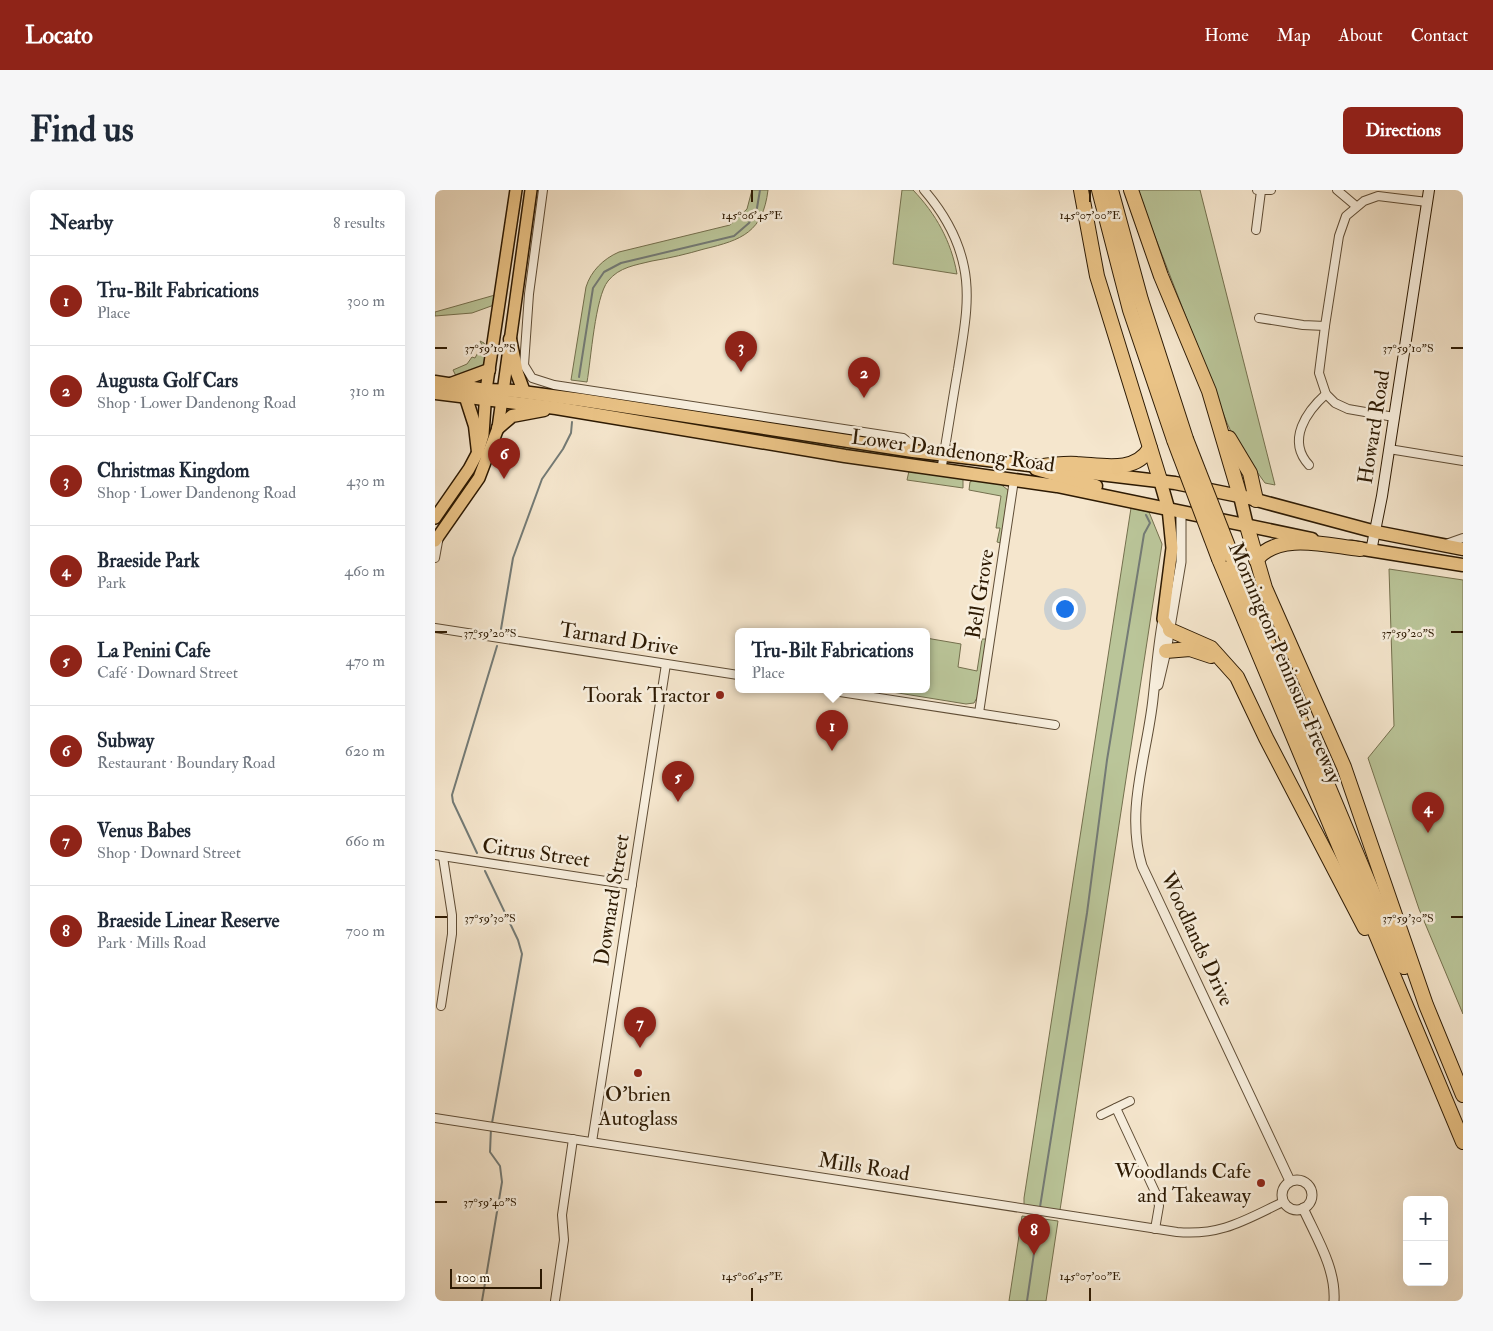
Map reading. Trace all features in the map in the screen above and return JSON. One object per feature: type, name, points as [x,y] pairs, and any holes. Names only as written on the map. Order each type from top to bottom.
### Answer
[{"type":"highway","points":[[1081,190],[1097,276],[1160,480],[1171,507]]},
{"type":"highway","name":"Mornington Peninsula Freeway","points":[[1099,190],[1130,310],[1226,559],[1463,1142]]},
{"type":"highway","name":"Mornington Peninsula Freeway","points":[[1111,190],[1180,440]]},
{"type":"highway","points":[[1131,190],[1161,276],[1213,403],[1232,444],[1250,473],[1256,500]]},
{"type":"highway","points":[[510,339],[517,372],[524,392]]},
{"type":"highway","points":[[449,384],[489,370]]},
{"type":"highway","name":"Lower Dandenong Road","points":[[435,382],[449,384],[486,395]]},
{"type":"highway","name":"Lower Dandenong Road","points":[[435,393],[465,398],[524,392],[913,451],[1160,480],[1240,496],[1375,532],[1463,549]]},
{"type":"highway","name":"Lower Dandenong Road","points":[[502,395],[556,408],[941,471],[1015,480],[1171,507],[1247,526],[1366,550],[1463,565]]},
{"type":"highway","points":[[465,398],[475,426],[478,452]]},
{"type":"highway","points":[[1213,403],[1256,560],[1271,605],[1348,776],[1426,1005],[1463,1095]]},
{"type":"highway","points":[[499,428],[512,416],[556,408]]},
{"type":"highway","points":[[1037,466],[1074,463],[1123,466],[1141,457],[1150,448]]},
{"type":"highway","points":[[1020,465],[1171,507]]},
{"type":"highway","points":[[1256,560],[1269,549],[1287,543],[1366,550]]},
{"type":"highway","name":"Mornington Peninsula Freeway","points":[[1226,559],[1463,1103]]},
{"type":"highway","points":[[1166,625],[1211,648],[1229,667],[1243,687],[1266,738],[1412,1018]]},
{"type":"highway","points":[[1166,651],[1174,649],[1194,650],[1211,656],[1229,667]]},
{"type":"main road","points":[[435,518],[457,490],[478,452],[483,435],[489,370],[516,190]]},
{"type":"main road","points":[[437,539],[479,478],[499,428],[531,190]]},
{"type":"main road","name":"Howard Road","points":[[1366,550],[1375,532],[1429,190]]},
{"type":"main road","name":"Woodlands Drive","points":[[1166,625],[1172,548],[1171,507]]},
{"type":"street","points":[[514,310],[529,294],[543,190]]},
{"type":"street","points":[[923,190],[938,207],[955,236],[964,267],[967,297],[965,327],[941,471]]},
{"type":"street","points":[[1256,230],[1259,191],[1271,190]]},
{"type":"street","points":[[1337,190],[1356,206]]},
{"type":"street","points":[[1394,417],[1347,409],[1335,403],[1326,394],[1319,373],[1325,326],[1341,226],[1346,216],[1356,206],[1378,196],[1427,202]]},
{"type":"street","name":"Lower Dandenong Road","points":[[529,294],[524,365],[531,378],[544,383],[903,438],[912,445],[913,451]]},
{"type":"street","points":[[1259,318],[1325,326]]},
{"type":"street","points":[[548,395],[564,386]]},
{"type":"street","points":[[1309,465],[1301,452],[1301,428],[1309,410],[1326,394]]},
{"type":"street","points":[[1389,450],[1463,461]]},
{"type":"street","name":"Bell Grove","points":[[979,713],[1015,480]]},
{"type":"street","name":"Lower Dandenong Road","points":[[1450,533],[1463,538]]},
{"type":"street","name":"Lower Dandenong Road","points":[[1442,545],[1463,538]]},
{"type":"street","points":[[435,558],[437,539]]},
{"type":"street","name":"Woodlands Drive","points":[[1153,700],[1166,651],[1166,625]]},
{"type":"street","name":"Woodlands Drive","points":[[1166,625],[1135,814],[1137,850],[1146,875],[1290,1181]]},
{"type":"street","name":"Tarnard Drive","points":[[435,628],[735,675]]},
{"type":"street","name":"Downard Street","points":[[592,1142],[666,664]]},
{"type":"street","points":[[847,693],[1055,725]]},
{"type":"street","points":[[439,856],[452,915],[452,934],[441,1006]]},
{"type":"street","name":"Citrus Street","points":[[439,856],[632,885]]},
{"type":"street","points":[[1101,1115],[1130,1101]]},
{"type":"street","points":[[1116,1108],[1157,1196],[1159,1206],[1155,1229]]},
{"type":"street","name":"Mills Road","points":[[435,1118],[1020,1209],[1200,1234],[1223,1230],[1283,1202]]},
{"type":"street","points":[[555,1301],[564,1240],[562,1215],[573,1139]]},
{"type":"street","points":[[1290,1181],[1304,1181],[1310,1188],[1310,1202],[1303,1208],[1294,1210],[1283,1202],[1283,1189],[1290,1181]]},
{"type":"street","points":[[1303,1208],[1327,1258],[1332,1274],[1334,1301]]},
{"type":"green space","points":[[752,190],[768,190],[765,204],[756,225],[740,237],[691,253],[634,265],[612,276],[600,300],[587,382],[571,380],[586,287],[598,266],[619,252],[730,225],[747,209]]},
{"type":"green space","points":[[902,190],[913,190],[935,218],[947,239],[957,274],[893,264]]},
{"type":"green space","points":[[1137,190],[1200,190],[1275,485],[1265,483],[1237,444],[1227,423]]},
{"type":"green space","points":[[495,295],[494,305],[472,313],[435,316],[435,312]]},
{"type":"green space","points":[[480,341],[484,343],[487,350],[484,366],[456,376],[453,370],[467,364],[472,357],[475,358],[482,345]]},
{"type":"green space","points":[[631,412],[931,459],[931,461],[817,447],[661,422]]},
{"type":"green space","points":[[909,471],[963,478],[963,488],[907,480]]},
{"type":"green space","points":[[973,480],[999,483],[1008,490],[1001,543],[997,542],[1000,528],[996,528],[1001,496],[969,490],[970,482]]},
{"type":"green space","points":[[1131,508],[1149,512],[1162,544],[1060,1210],[1024,1205],[1024,1198]]},
{"type":"green space","points":[[1389,569],[1463,580],[1463,1014],[1419,909],[1368,758],[1394,726]]},
{"type":"green space","points":[[930,639],[961,644],[958,667],[977,671],[982,639],[986,639],[978,696],[974,703],[966,704],[898,693],[930,693]]},
{"type":"green space","points":[[1022,1216],[1058,1221],[1046,1301],[1009,1301]]},
{"type":"waterway","points":[[579,377],[593,288],[604,272],[621,263],[734,236],[749,223],[757,208],[760,190]]},
{"type":"waterway","points":[[501,629],[513,558],[542,479],[563,449],[571,433],[572,422]]},
{"type":"waterway","points":[[1040,1207],[1087,913],[1107,760],[1144,534],[1150,523],[1146,515]]},
{"type":"waterway","points":[[477,853],[453,802],[452,795],[497,646]]},
{"type":"waterway","points":[[485,871],[518,940],[522,954],[492,1123]]},
{"type":"waterway","points":[[482,1301],[502,1182],[500,1166],[490,1152],[491,1128]]},
{"type":"waterway","points":[[1027,1301],[1040,1212]]},
{"type":"place","name":"Christmas Kingdom","points":[[741,372]]},
{"type":"place","name":"Augusta Golf Cars","points":[[864,398]]},
{"type":"place","name":"Subway","points":[[504,479]]},
{"type":"place","name":"Toorak Tractor","points":[[720,695]]},
{"type":"place","name":"Tru-Bilt Fabrications","points":[[832,751]]},
{"type":"place","name":"La Penini Cafe","points":[[678,802]]},
{"type":"place","name":"Braeside Park","points":[[1428,833]]},
{"type":"place","name":"Venus Babes","points":[[640,1048]]},
{"type":"place","name":"O'brien Autoglass","points":[[638,1073]]},
{"type":"place","name":"Woodlands Cafe and Takeaway","points":[[1261,1183]]},
{"type":"place","name":"Braeside Linear Reserve","points":[[1034,1255]]}]
